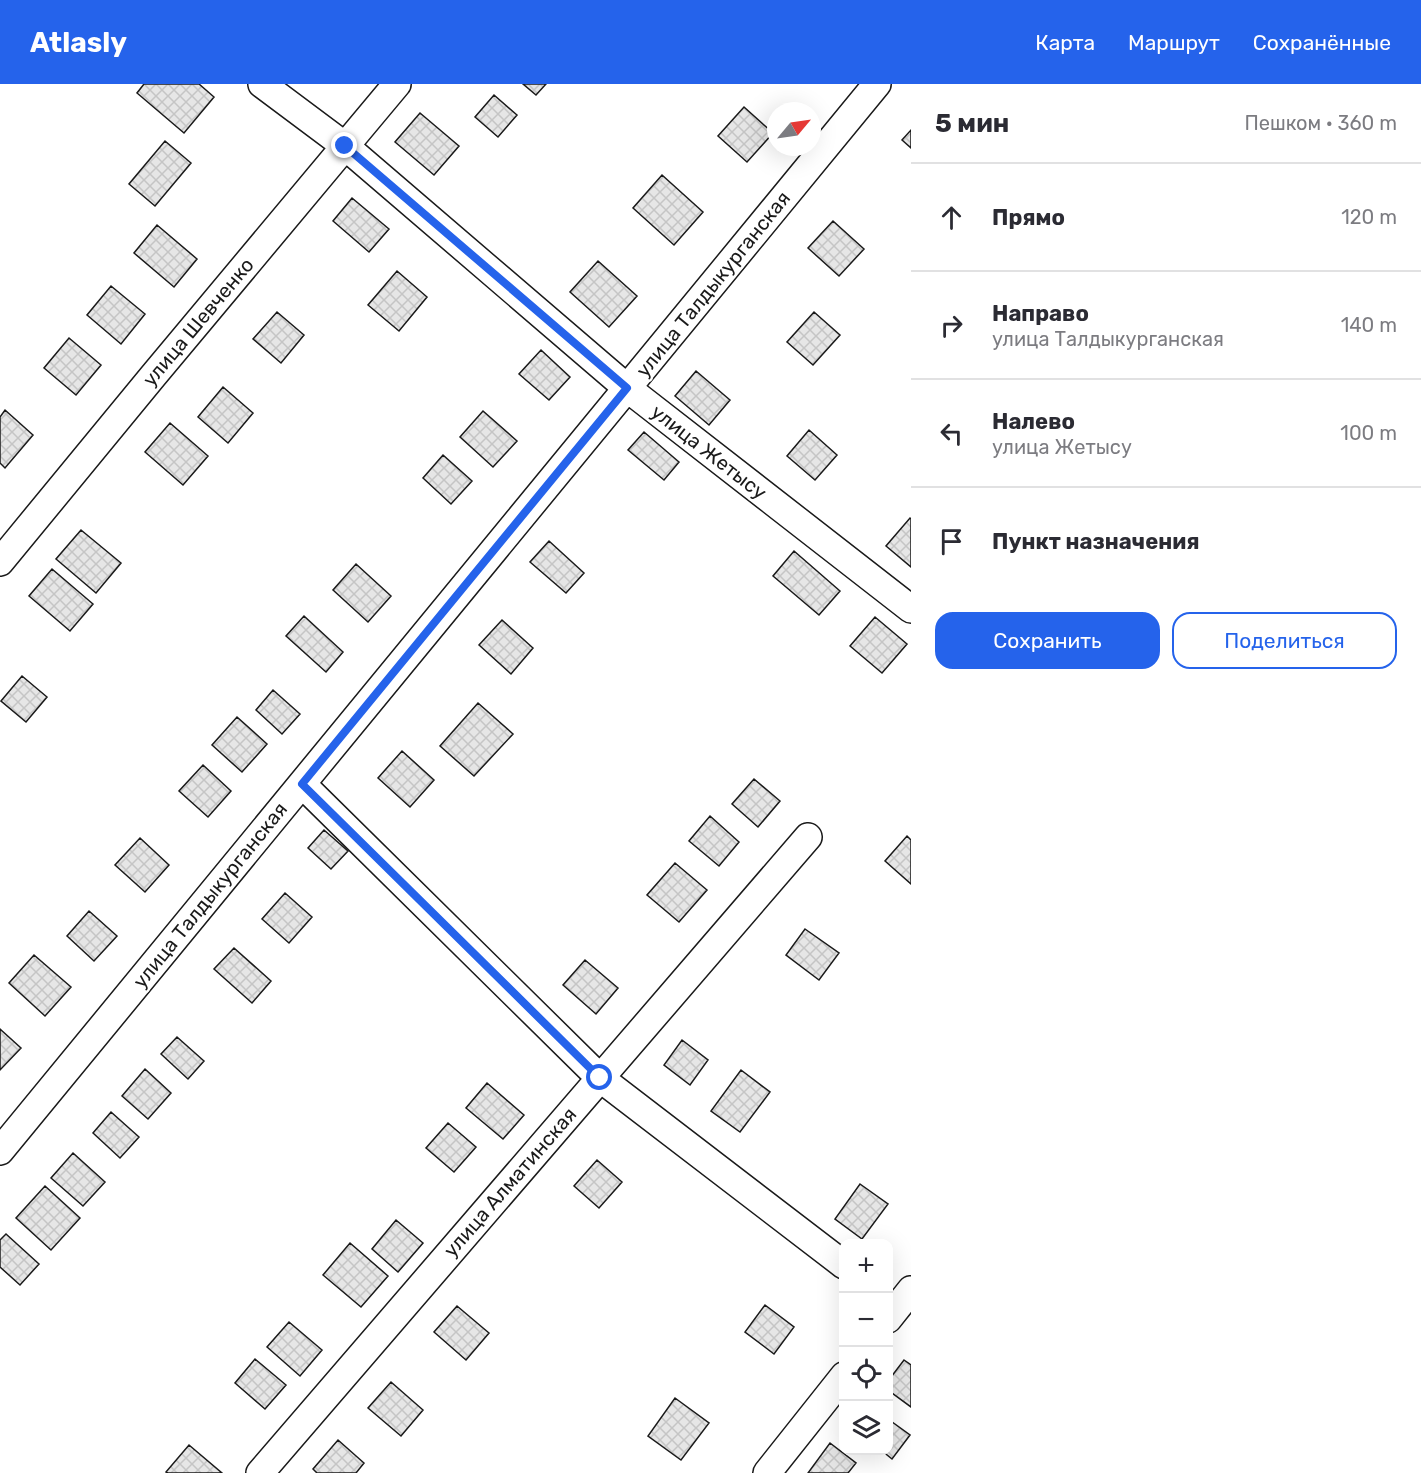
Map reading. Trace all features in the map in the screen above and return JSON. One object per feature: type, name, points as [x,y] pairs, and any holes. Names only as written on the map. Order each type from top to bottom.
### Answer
[{"type":"street","name":"улица Жетысу","points":[[262,84],[345,146],[627,388],[911,609]]},
{"type":"street","name":"улица Шевченко","points":[[0,562],[397,84]]},
{"type":"street","name":"улица Талдыкурганская","points":[[0,1151],[877,84]]},
{"type":"street","points":[[302,784],[600,1078],[839,1262]]},
{"type":"street","name":"улица Алматинская","points":[[260,1473],[808,837]]},
{"type":"street","points":[[767,1473],[839,1381]]},
{"type":"building","points":[[144,84],[199,84],[214,97],[184,133],[137,93]]},
{"type":"building","points":[[523,84],[546,84],[536,95]]},
{"type":"building","points":[[494,95],[517,115],[498,137],[475,117]]},
{"type":"building","points":[[744,107],[767,128],[767,140],[747,162],[718,136]]},
{"type":"building","points":[[420,113],[459,146],[434,175],[395,142]]},
{"type":"building","points":[[911,130],[911,148],[902,140]]},
{"type":"building","points":[[165,141],[191,163],[155,206],[129,184]]},
{"type":"building","points":[[662,175],[703,212],[674,245],[633,208]]},
{"type":"building","points":[[352,198],[389,229],[369,252],[333,221]]},
{"type":"building","points":[[833,221],[864,249],[839,276],[808,248]]},
{"type":"building","points":[[157,225],[197,259],[174,287],[134,253]]},
{"type":"building","points":[[598,261],[637,296],[609,327],[570,292]]},
{"type":"building","points":[[397,271],[427,297],[399,331],[368,305]]},
{"type":"building","points":[[111,286],[145,314],[121,344],[87,315]]},
{"type":"building","points":[[277,312],[304,335],[281,363],[253,339]]},
{"type":"building","points":[[814,312],[840,335],[813,365],[787,342]]},
{"type":"building","points":[[69,338],[101,365],[76,395],[44,368]]},
{"type":"building","points":[[541,350],[570,377],[549,400],[519,374]]},
{"type":"building","points":[[696,371],[730,400],[709,425],[675,396]]},
{"type":"building","points":[[223,387],[253,413],[228,443],[198,417]]},
{"type":"building","points":[[5,410],[33,435],[5,468],[0,463],[0,417]]},
{"type":"building","points":[[483,411],[517,441],[493,467],[460,437]]},
{"type":"building","points":[[170,423],[208,456],[183,485],[145,452]]},
{"type":"building","points":[[809,430],[837,455],[815,480],[787,456]]},
{"type":"building","points":[[644,432],[679,462],[664,480],[628,450]]},
{"type":"building","points":[[443,455],[472,481],[451,504],[423,478]]},
{"type":"building","points":[[911,519],[911,567],[886,546]]},
{"type":"building","points":[[81,530],[121,563],[96,593],[56,559]]},
{"type":"building","points":[[549,541],[584,573],[566,593],[530,562]]},
{"type":"building","points":[[794,551],[840,591],[819,615],[773,576]]},
{"type":"building","points":[[356,564],[391,596],[368,622],[333,590]]},
{"type":"building","points":[[52,569],[93,604],[70,631],[29,596]]},
{"type":"building","points":[[304,616],[343,652],[326,672],[286,636]]},
{"type":"building","points":[[875,617],[907,644],[882,673],[850,646]]},
{"type":"building","points":[[502,620],[533,648],[511,674],[479,645]]},
{"type":"building","points":[[22,676],[47,697],[26,722],[1,701]]},
{"type":"building","points":[[273,690],[300,714],[282,734],[256,710]]},
{"type":"building","points":[[478,703],[513,734],[474,776],[440,746]]},
{"type":"building","points":[[237,717],[267,744],[242,772],[212,745]]},
{"type":"building","points":[[402,751],[434,780],[410,807],[378,778]]},
{"type":"building","points":[[203,765],[231,791],[208,817],[179,791]]},
{"type":"building","points":[[754,779],[780,801],[758,827],[732,804]]},
{"type":"building","points":[[710,816],[739,842],[719,866],[689,841]]},
{"type":"building","points":[[324,830],[348,851],[331,869],[308,848]]},
{"type":"building","points":[[907,836],[911,840],[911,884],[885,861]]},
{"type":"building","points":[[140,838],[169,865],[145,892],[115,865]]},
{"type":"building","points":[[675,863],[707,890],[679,922],[647,895]]},
{"type":"building","points":[[285,893],[312,917],[289,943],[262,919]]},
{"type":"building","points":[[89,911],[117,936],[94,961],[67,936]]},
{"type":"building","points":[[805,929],[839,953],[819,980],[786,955]]},
{"type":"building","points":[[234,948],[271,981],[252,1003],[214,969]]},
{"type":"building","points":[[34,955],[71,987],[45,1016],[9,983]]},
{"type":"building","points":[[585,960],[618,988],[596,1014],[563,985]]},
{"type":"building","points":[[0,1029],[21,1048],[0,1070]]},
{"type":"building","points":[[177,1037],[204,1061],[188,1079],[161,1054]]},
{"type":"building","points":[[682,1040],[708,1060],[690,1085],[664,1065]]},
{"type":"building","points":[[145,1069],[171,1093],[148,1119],[122,1096]]},
{"type":"building","points":[[741,1070],[770,1092],[740,1132],[711,1111]]},
{"type":"building","points":[[487,1083],[524,1115],[503,1139],[466,1108]]},
{"type":"building","points":[[111,1112],[139,1137],[120,1158],[93,1133]]},
{"type":"building","points":[[448,1123],[476,1147],[454,1172],[426,1148]]},
{"type":"building","points":[[73,1153],[105,1182],[83,1206],[51,1178]]},
{"type":"building","points":[[597,1160],[622,1182],[599,1208],[574,1186]]},
{"type":"building","points":[[860,1184],[888,1204],[862,1239],[835,1219]]},
{"type":"building","points":[[45,1186],[80,1218],[51,1250],[16,1218]]},
{"type":"building","points":[[396,1220],[423,1243],[398,1272],[372,1249]]},
{"type":"building","points":[[6,1234],[39,1264],[20,1285],[0,1267],[0,1240]]},
{"type":"building","points":[[350,1243],[388,1276],[361,1307],[323,1275]]},
{"type":"building","points":[[765,1305],[794,1327],[774,1354],[745,1332]]},
{"type":"building","points":[[457,1306],[489,1333],[466,1360],[434,1332]]},
{"type":"building","points":[[289,1322],[322,1350],[300,1376],[267,1347]]},
{"type":"building","points":[[255,1359],[286,1385],[265,1409],[235,1383]]},
{"type":"building","points":[[904,1360],[911,1365],[911,1407],[893,1394],[893,1374]]},
{"type":"building","points":[[391,1382],[423,1410],[401,1436],[368,1408]]},
{"type":"building","points":[[675,1398],[709,1423],[681,1460],[648,1436]]},
{"type":"building","points":[[893,1423],[910,1435],[892,1459],[887,1455],[893,1455]]},
{"type":"building","points":[[338,1440],[364,1463],[356,1473],[317,1473],[313,1469]]},
{"type":"building","points":[[830,1443],[839,1450],[839,1455],[846,1455],[856,1463],[848,1473],[808,1473]]},
{"type":"building","points":[[189,1445],[222,1473],[166,1472]]},
{"type":"route","points":[[345,146],[627,388],[302,784],[600,1078]]}]
